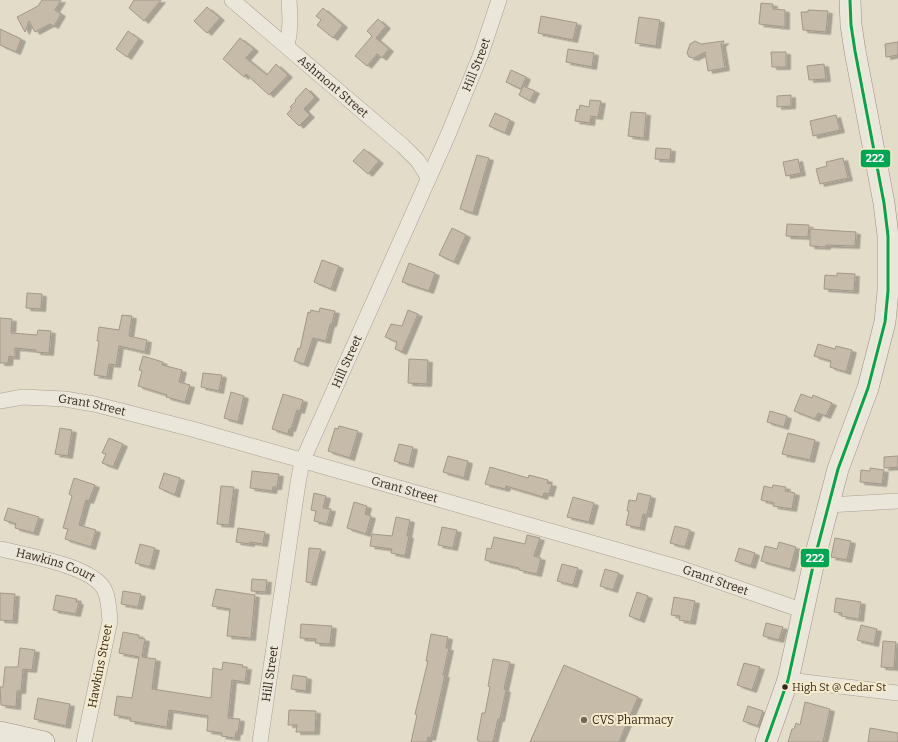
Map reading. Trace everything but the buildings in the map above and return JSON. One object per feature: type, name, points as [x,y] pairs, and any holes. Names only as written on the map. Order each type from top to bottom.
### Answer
[{"type":"main road","points":[[766,742],[788,680],[815,558],[838,469],[868,388],[885,322],[888,291],[888,242],[884,203],[855,51],[851,25],[850,0]]},
{"type":"main road","points":[[0,732],[44,742]]},
{"type":"street","name":"Ashmont Street","points":[[232,0],[403,146],[418,161],[428,177]]},
{"type":"street","points":[[287,46],[290,36],[291,22],[290,0]]},
{"type":"street","name":"Hill Street","points":[[260,742],[302,462],[448,135],[481,54],[499,0]]},
{"type":"street","name":"Grant Street","points":[[0,401],[23,397],[37,397],[94,404],[192,429],[302,462],[680,568],[804,611]]},
{"type":"street","points":[[828,505],[898,501]]},
{"type":"street","name":"Hawkins Court","points":[[0,549],[67,566],[84,572],[96,579],[105,589]]},
{"type":"street","name":"Hawkins Street","points":[[84,742],[110,621],[109,606],[105,589]]},
{"type":"street","points":[[788,680],[898,693]]},
{"type":"transit line","name":"222","points":[[766,742],[788,680],[815,557],[838,469],[868,388],[885,322],[888,291],[888,236],[884,203],[855,51],[851,25],[850,0]]},
{"type":"place","name":"High St @ Cedar St","points":[[785,687]]},
{"type":"place","name":"CVS Pharmacy","points":[[584,720]]}]
